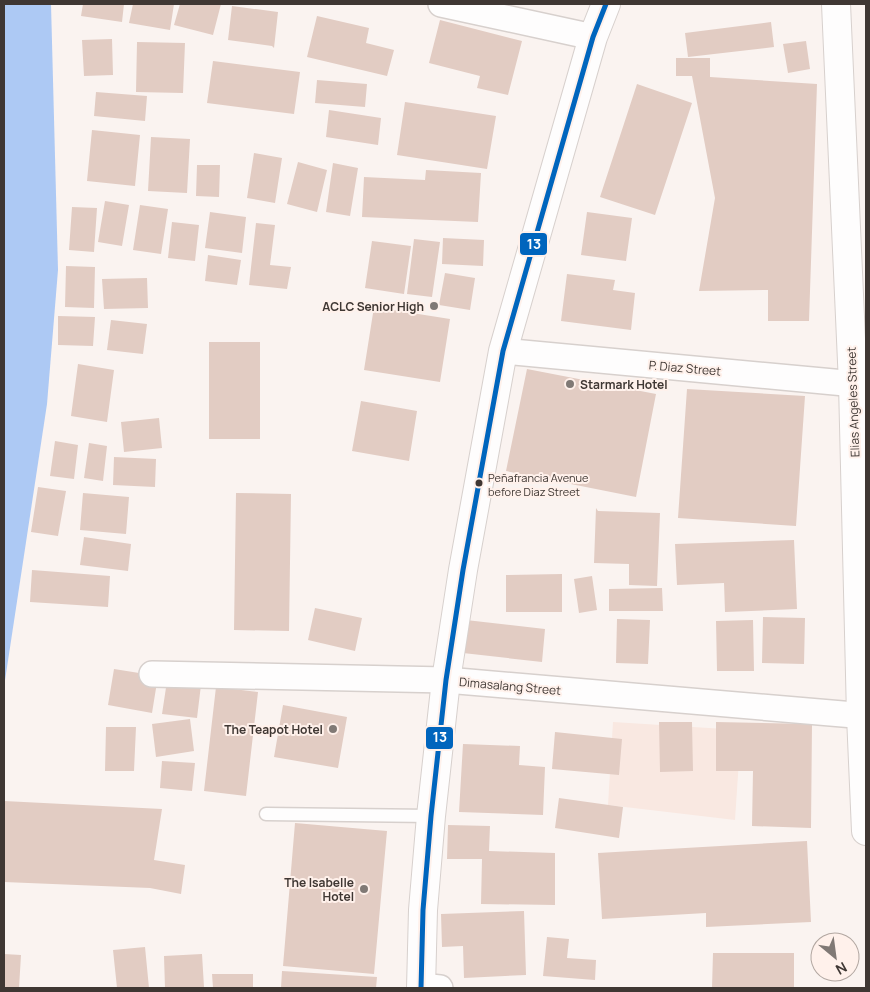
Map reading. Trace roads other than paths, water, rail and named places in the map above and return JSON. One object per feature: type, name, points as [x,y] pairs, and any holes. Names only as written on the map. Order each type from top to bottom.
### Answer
[{"type":"main road","points":[[427,988],[422,910],[446,680],[463,570],[503,352],[593,37],[606,4]]},
{"type":"main road","name":"Elias Angeles Street","points":[[836,4],[860,384],[866,831]]},
{"type":"street","points":[[441,4],[593,37]]},
{"type":"street","name":"P. Diaz Street","points":[[503,352],[860,384]]},
{"type":"street","name":"Dimasalang Street","points":[[152,674],[446,680],[863,716]]},
{"type":"lane","points":[[266,814],[431,816]]},
{"type":"water","points":[[4,4],[51,4],[58,270],[47,404],[4,687]]},
{"type":"place","name":"ACLC Senior High","points":[[434,306]]},
{"type":"place","name":"Starmark Hotel","points":[[570,384]]},
{"type":"place","name":"Peñafrancia Avenue before Diaz Street","points":[[479,483]]},
{"type":"place","name":"The Teapot Hotel","points":[[333,729]]},
{"type":"place","name":"The Isabelle Hotel","points":[[364,889]]}]
